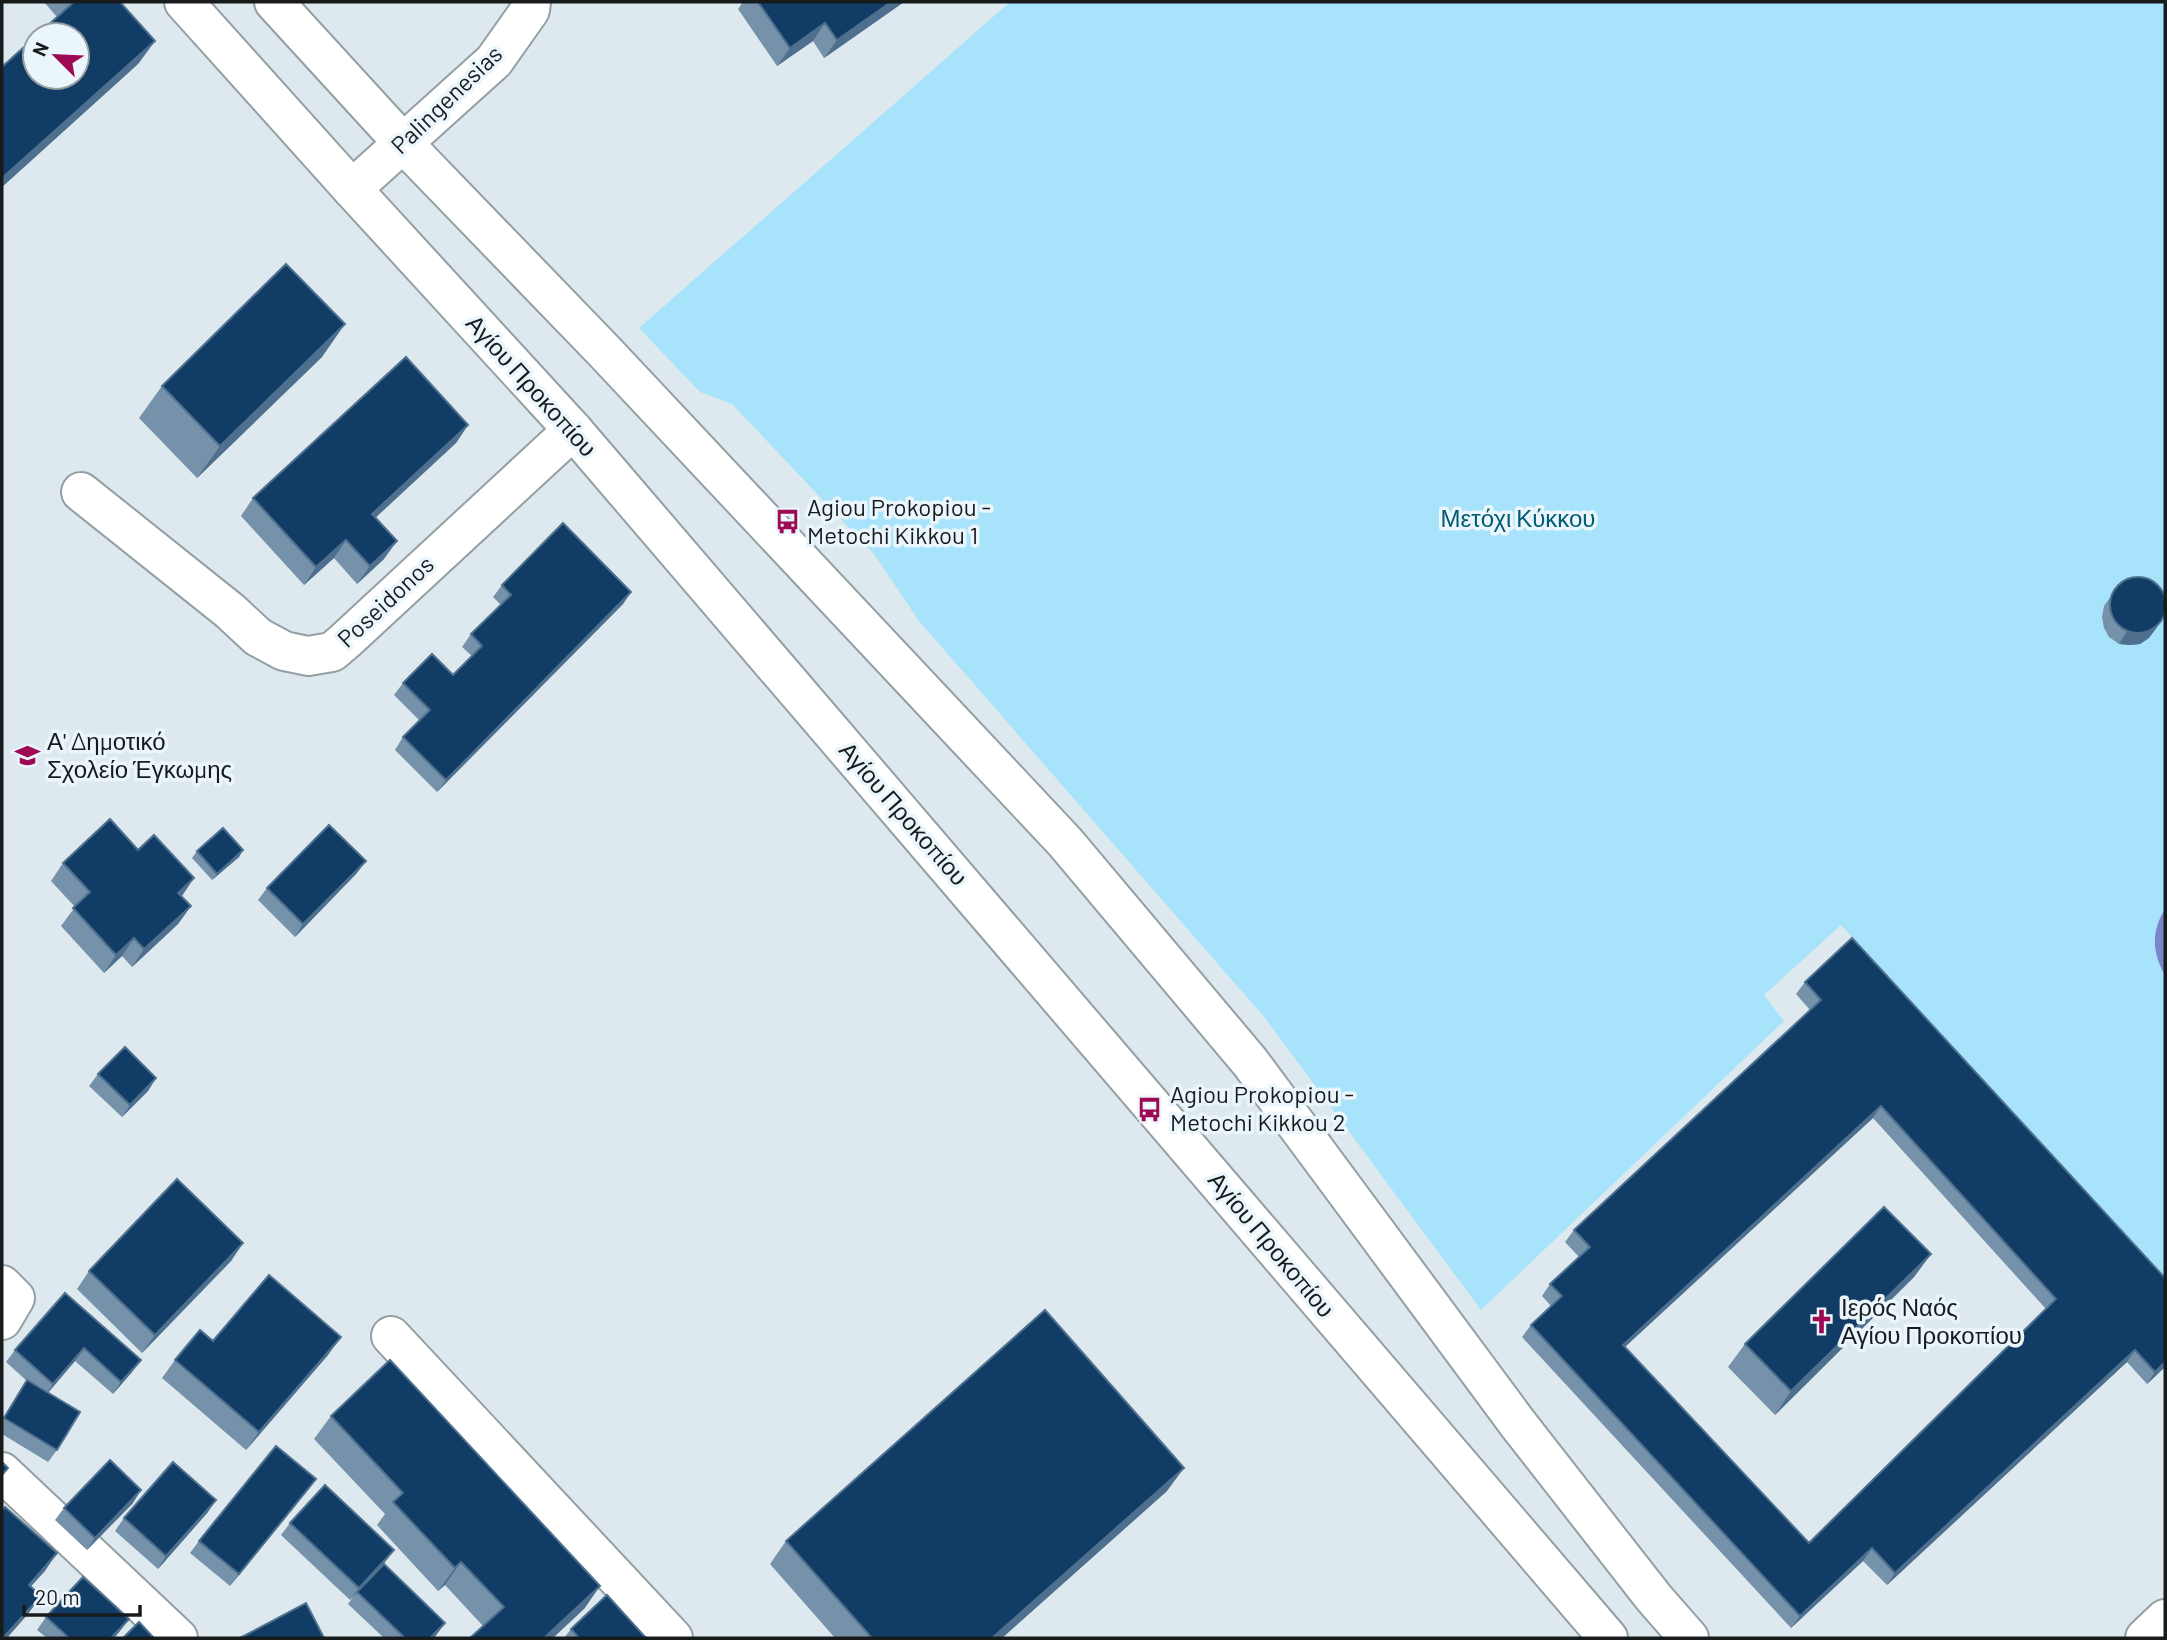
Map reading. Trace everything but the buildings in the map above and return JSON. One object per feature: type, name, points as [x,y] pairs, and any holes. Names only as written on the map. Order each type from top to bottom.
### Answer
[{"type":"main road","name":"Αγίου Προκοπίου","points":[[184,2],[573,430],[1608,1638]]},
{"type":"main road","points":[[274,2],[403,143],[595,342],[1065,842],[1250,1062],[1518,1424],[1654,1598],[1689,1638]]},
{"type":"main road","name":"Palingenesias","points":[[352,189],[494,61],[530,9],[531,2]]},
{"type":"main road","name":"Poseidonos","points":[[81,492],[230,611],[258,637],[284,651],[308,656],[332,652],[345,641],[573,430]]},
{"type":"main road","points":[[391,1336],[673,1638]]},
{"type":"main road","points":[[2,1472],[178,1638]]},
{"type":"main road","points":[[2146,1638],[2165,1619]]},
{"type":"green space","name":"Μετόχι Κύκκου","points":[[1010,2],[2165,2],[2165,1279],[1841,925],[1764,995],[1784,1021],[1481,1310],[1265,1018],[919,621],[874,554],[732,404],[700,392],[639,328]]},
{"type":"water","points":[[2165,909],[2165,975],[2156,950],[2155,934]]},
{"type":"place","name":"Agiou Prokopiou - Metochi Kikkou 1","points":[[787,522]]},
{"type":"place","name":"Α' Δημοτικό Σχολείο Έγκωμης","points":[[27,756]]},
{"type":"place","name":"Agiou Prokopiou - Metochi Kikkou 2","points":[[1150,1109]]},
{"type":"place","name":"Ιερός Ναός Αγίου Προκοπίου","points":[[1821,1322]]}]
